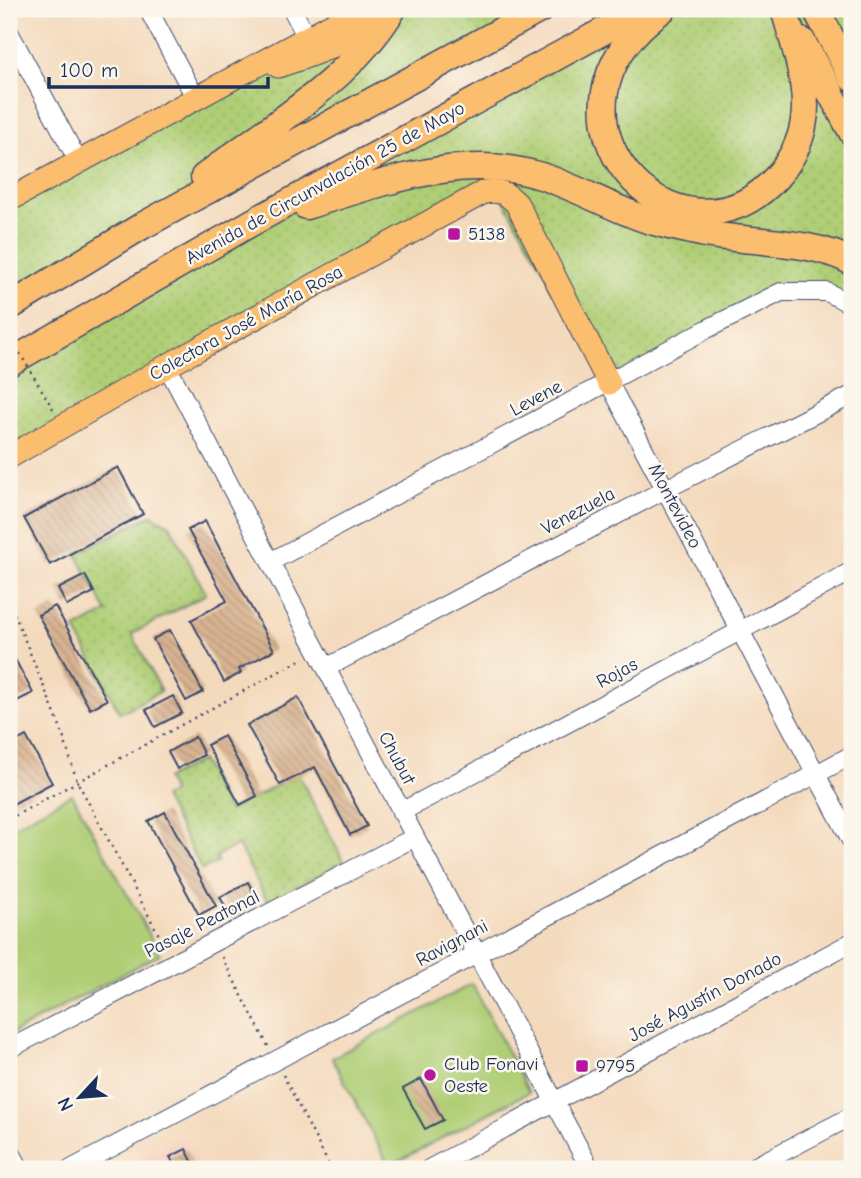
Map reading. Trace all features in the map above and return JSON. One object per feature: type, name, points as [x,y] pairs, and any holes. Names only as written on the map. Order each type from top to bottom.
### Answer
[{"type":"highway","points":[[142,226],[314,96],[354,61],[380,31],[393,9]]},
{"type":"highway","points":[[9,307],[142,226],[541,9]]},
{"type":"highway","name":"Avenida de Circunvalación 25 de Mayo","points":[[9,363],[251,223],[644,9]]},
{"type":"highway","points":[[663,9],[638,30],[614,61],[603,96],[604,124],[621,164],[643,188],[667,204],[680,209],[704,212],[730,209],[755,197],[789,164],[800,140],[805,108],[802,77],[785,9]]},
{"type":"highway","points":[[785,9],[852,132]]},
{"type":"highway","points":[[819,9],[852,42]]},
{"type":"highway","points":[[819,9],[852,78]]},
{"type":"highway","points":[[251,223],[378,184],[431,172],[473,168],[504,169],[549,179],[581,190],[630,214],[666,226],[708,235],[815,250],[852,262]]},
{"type":"main road","points":[[9,200],[360,9]]},
{"type":"main road","points":[[216,86],[295,61],[337,44],[370,24],[384,9]]},
{"type":"main road","name":"Montevideo","points":[[484,191],[498,190],[508,194],[517,204],[609,383]]},
{"type":"main road","name":"Colectora José María Rosa","points":[[9,457],[167,366],[484,191]]},
{"type":"street","points":[[148,9],[195,97]]},
{"type":"street","points":[[292,9],[307,38]]},
{"type":"street","points":[[9,32],[78,162]]},
{"type":"street","name":"Levene","points":[[270,562],[781,292],[827,292],[852,305]]},
{"type":"street","name":"Chubut","points":[[167,366],[590,1169]]},
{"type":"street","name":"Montevideo","points":[[609,383],[852,842]]},
{"type":"street","name":"Venezuela","points":[[326,668],[666,489],[852,395]]},
{"type":"street","name":"Rojas","points":[[401,812],[852,571]]},
{"type":"street","name":"Ravignani","points":[[71,1169],[852,755]]},
{"type":"street","name":"Pasaje Peatonal","points":[[9,1049],[415,837]]},
{"type":"street","name":"José Agustín Donado","points":[[429,1169],[852,942]]},
{"type":"street","points":[[750,1169],[852,1116]]},
{"type":"street","points":[[9,1149],[19,1169]]},
{"type":"path","points":[[9,335],[55,412]]},
{"type":"path","points":[[9,601],[61,729],[77,781],[174,962]]},
{"type":"path","points":[[9,819],[317,651]]},
{"type":"shaded area","points":[[185,1136],[203,1169],[122,1169]]},
{"type":"green space","points":[[360,9],[541,9],[9,307],[9,200]]},
{"type":"green space","points":[[644,9],[852,9],[852,305],[781,292],[609,383],[498,190],[9,457],[9,363]]},
{"type":"green space","points":[[151,515],[170,525],[206,594],[132,634],[161,691],[120,713],[75,629],[107,612],[76,554]]},
{"type":"green space","points":[[201,760],[228,811],[298,774],[344,862],[268,902],[238,845],[216,856],[218,862],[202,870],[163,797],[173,793],[166,779]]},
{"type":"green space","points":[[72,794],[160,954],[9,1035],[9,829]]},
{"type":"green space","name":"Club Fonavi Oeste","points":[[472,984],[529,1092],[389,1166],[332,1058]]},
{"type":"building","points":[[118,467],[143,514],[50,565],[24,518]]},
{"type":"building","points":[[205,521],[274,650],[239,669],[241,673],[224,682],[191,620],[227,601],[188,530]]},
{"type":"building","points":[[85,575],[94,592],[67,606],[58,589]]},
{"type":"building","points":[[55,606],[107,700],[90,709],[38,615]]},
{"type":"building","points":[[170,630],[203,692],[186,701],[153,639]]},
{"type":"building","points":[[9,648],[33,693],[9,705]]},
{"type":"building","points":[[173,696],[182,713],[155,727],[146,710]]},
{"type":"building","points":[[298,697],[367,826],[350,835],[315,767],[280,785],[247,725]]},
{"type":"building","points":[[26,736],[52,783],[9,806],[9,745]]},
{"type":"building","points":[[224,736],[257,796],[240,805],[207,745]]},
{"type":"building","points":[[195,737],[204,755],[177,769],[168,752]]},
{"type":"building","points":[[165,812],[216,906],[199,915],[148,821]]},
{"type":"building","points":[[248,882],[257,899],[229,914],[220,897]]},
{"type":"building","points":[[421,1079],[443,1120],[425,1129],[403,1089]]},
{"type":"building","points":[[186,1149],[196,1169],[177,1169],[170,1157]]},
{"type":"place","name":"5138","points":[[454,234]]},
{"type":"place","name":"9795","points":[[582,1066]]},
{"type":"place","name":"Club Fonavi Oeste","points":[[430,1075]]}]
